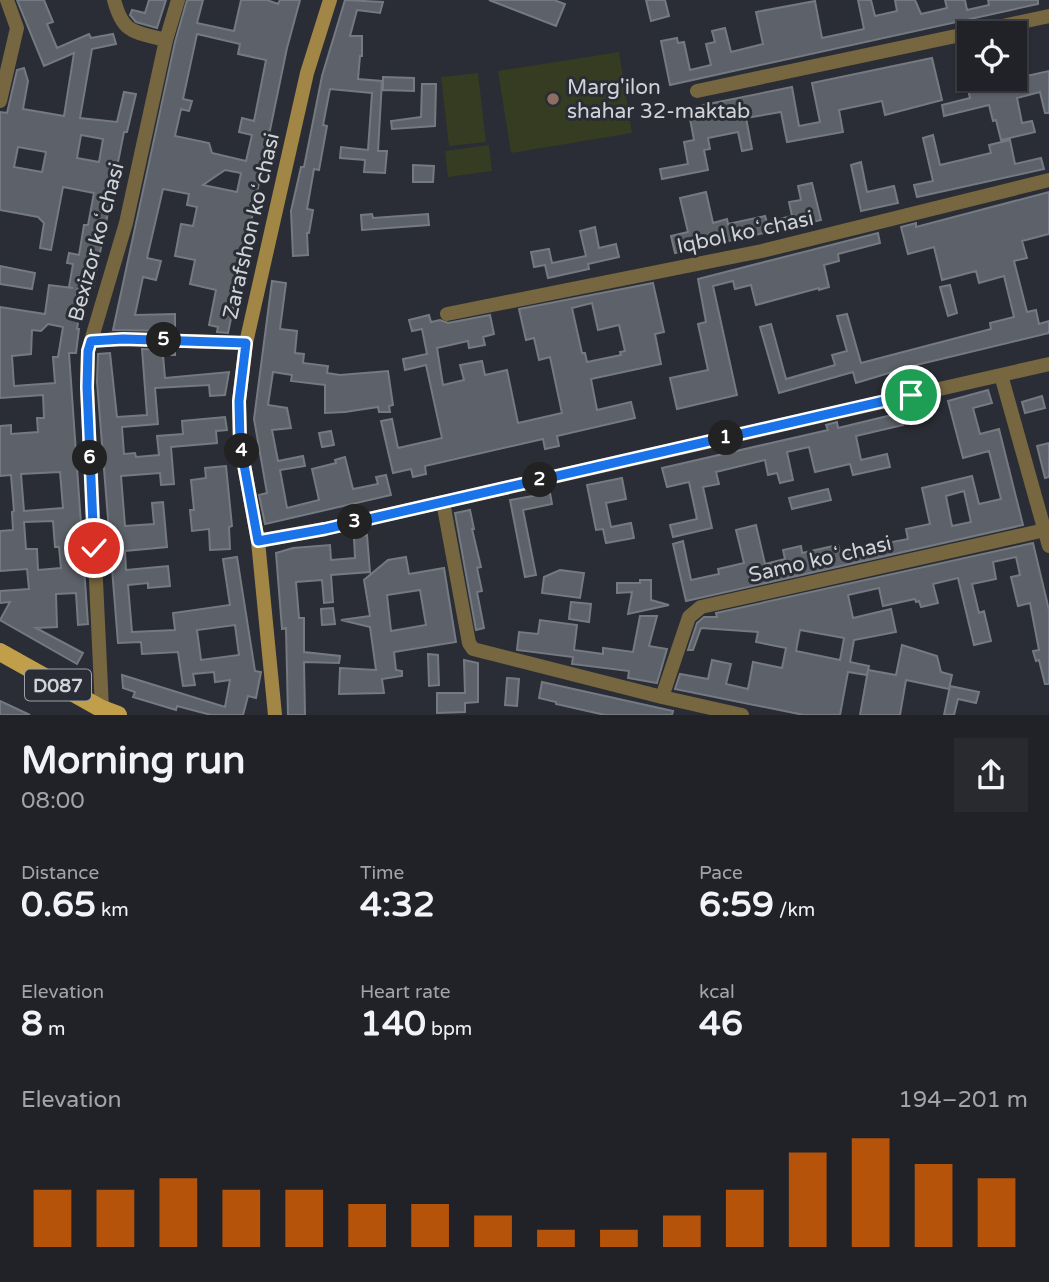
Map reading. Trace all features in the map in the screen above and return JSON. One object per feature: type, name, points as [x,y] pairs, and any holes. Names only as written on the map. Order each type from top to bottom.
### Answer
[{"type":"main road","name":"Zarafshon koʻchasi","points":[[275,715],[258,541],[240,443],[239,401],[246,343],[307,72],[330,0]]},
{"type":"main road","name":"D087","points":[[0,652],[110,712]]},
{"type":"street","points":[[0,102],[4,59],[17,28],[7,0]]},
{"type":"street","points":[[114,0],[119,21],[132,31],[166,40]]},
{"type":"street","name":"Bexizor koʻchasi","points":[[110,712],[87,387],[88,351],[126,223],[166,40],[178,0]]},
{"type":"street","points":[[1026,21],[1049,16]]},
{"type":"street","points":[[697,91],[957,36]]},
{"type":"street","name":"Iqbol koʻchasi","points":[[447,314],[762,251],[1049,180]]},
{"type":"street","points":[[91,341],[123,339],[246,343]]},
{"type":"street","points":[[258,541],[325,529],[1049,363]]},
{"type":"street","points":[[1001,375],[1049,546]]},
{"type":"street","points":[[443,502],[469,643],[473,649],[742,715]]},
{"type":"street","name":"Samo koʻchasi","points":[[662,697],[689,617],[701,607],[1045,530]]},
{"type":"green space","points":[[619,52],[632,133],[511,153],[498,71]]},
{"type":"green space","points":[[478,73],[486,142],[449,146],[441,77]]},
{"type":"green space","points":[[489,145],[492,171],[448,177],[445,151]]},
{"type":"building","points":[[17,0],[44,0],[53,22],[47,24],[57,48],[89,34],[91,38],[113,34],[116,44],[92,49],[80,118],[117,122],[124,92],[136,94],[127,132],[124,132],[93,288],[77,289],[73,315],[79,316],[76,353],[69,353],[88,624],[78,625],[76,593],[56,594],[57,627],[36,628],[83,653],[77,664],[0,620],[10,602],[0,603],[0,591],[29,589],[27,569],[0,571],[0,531],[13,530],[14,511],[11,475],[0,476],[0,426],[11,425],[11,434],[38,432],[37,418],[44,418],[43,395],[0,398],[0,307],[45,314],[49,285],[73,288],[69,287],[73,264],[67,263],[69,253],[79,255],[84,225],[88,225],[94,193],[63,187],[51,250],[40,248],[44,223],[38,217],[0,210],[0,112],[7,113],[17,70],[24,68],[28,81],[23,109],[64,116],[74,53],[44,66]],"holes":[[[81,135],[103,139],[99,162],[77,158]],[[18,147],[46,152],[42,172],[14,167]],[[48,324],[63,327],[58,357],[53,357],[55,383],[14,386],[12,356],[31,354],[32,330],[41,331]],[[60,472],[63,508],[24,511],[21,474]],[[53,521],[55,547],[59,547],[61,568],[38,570],[37,549],[26,549],[24,522]]]},
{"type":"building","points":[[149,0],[166,0],[157,28],[136,22],[130,15],[132,10],[145,13]]},
{"type":"building","points":[[187,0],[203,0],[197,23],[234,31],[241,0],[267,0],[278,4],[280,0],[300,0],[287,48],[228,333],[217,332],[218,327],[209,325],[216,290],[190,284],[195,260],[175,256],[181,224],[193,226],[197,207],[187,205],[189,194],[163,189],[147,258],[161,261],[156,280],[143,277],[135,315],[175,314],[175,331],[113,330],[175,42]],"holes":[[[197,34],[240,44],[238,54],[266,60],[254,121],[242,118],[239,132],[252,135],[246,161],[212,153],[209,143],[175,136],[181,109],[189,111],[192,101],[183,99]],[[225,170],[241,173],[237,192],[203,185]]]},
{"type":"building","points":[[345,0],[383,2],[380,13],[357,10],[350,36],[362,36],[358,79],[382,81],[378,151],[387,151],[385,173],[364,172],[365,160],[340,158],[341,147],[368,150],[372,93],[330,89],[319,170],[314,169],[307,209],[313,210],[307,233],[308,255],[293,256],[291,211],[301,167],[304,167],[322,76]]},
{"type":"building","points":[[489,0],[554,0],[565,4],[556,26]]},
{"type":"building","points":[[646,0],[665,0],[669,16],[651,21]]},
{"type":"building","points":[[858,0],[871,0],[875,16],[897,11],[895,0],[915,0],[921,14],[947,8],[945,0],[965,0],[967,10],[989,5],[988,0],[1038,0],[1038,4],[670,85],[661,41],[677,38],[678,43],[684,42],[690,70],[711,65],[706,44],[715,42],[712,31],[725,28],[731,52],[763,44],[756,12],[815,1],[822,38],[864,29]]},
{"type":"building","points":[[932,58],[942,100],[885,115],[882,101],[839,110],[843,132],[787,142],[781,112],[746,118],[752,149],[742,151],[738,132],[708,138],[710,149],[704,150],[708,170],[662,179],[660,169],[688,164],[684,142],[694,140],[688,108],[792,87],[799,126],[820,122],[812,83]]},
{"type":"building","points":[[1049,71],[1049,113],[1045,113],[1040,92],[1017,98],[1022,123],[1032,121],[1035,132],[1001,140],[989,105],[944,116],[942,105],[970,98],[968,91],[1027,91],[1027,76]]},
{"type":"building","points":[[383,77],[414,78],[414,91],[383,90]]},
{"type":"building","points":[[422,84],[436,84],[435,126],[392,129],[391,121],[421,117]]},
{"type":"building","points":[[933,135],[940,165],[991,153],[989,145],[1010,140],[1015,164],[1041,158],[1044,169],[917,197],[914,185],[933,181],[923,138]]},
{"type":"building","points":[[861,162],[867,192],[894,186],[898,203],[861,211],[851,165]]},
{"type":"building","points":[[413,165],[434,166],[433,182],[413,182]]},
{"type":"building","points":[[812,183],[821,220],[675,253],[671,236],[688,232],[680,198],[706,192],[713,223],[727,219],[728,224],[765,216],[767,222],[792,216],[789,202],[801,200],[798,186]]},
{"type":"building","points":[[1049,192],[1049,234],[1022,241],[1027,258],[1014,261],[1027,312],[1036,310],[1039,324],[1049,321],[1049,333],[912,366],[856,383],[853,372],[779,393],[760,327],[771,324],[786,379],[835,365],[832,355],[847,351],[837,316],[847,314],[861,363],[991,329],[990,323],[1014,317],[1004,276],[979,283],[976,271],[942,280],[934,247],[908,254],[901,227],[916,223],[916,227]]},
{"type":"building","points":[[372,214],[373,218],[428,214],[429,225],[362,230],[361,215]]},
{"type":"building","points":[[595,227],[599,248],[616,244],[619,257],[588,264],[589,269],[548,278],[545,265],[534,267],[531,252],[549,249],[552,263],[586,256],[580,231]]},
{"type":"building","points":[[878,233],[880,243],[838,254],[839,261],[824,265],[829,287],[756,305],[751,285],[735,289],[733,281],[713,286],[737,395],[677,409],[670,378],[708,370],[698,324],[706,322],[698,279]]},
{"type":"building","points":[[0,266],[35,273],[32,289],[0,284]]},
{"type":"building","points":[[272,281],[286,283],[280,329],[297,331],[295,353],[304,354],[303,363],[328,366],[327,373],[340,375],[388,371],[393,405],[389,406],[390,412],[379,412],[378,407],[325,413],[325,385],[291,381],[292,375],[273,372],[268,405],[287,408],[291,428],[272,430],[278,461],[303,456],[305,466],[280,470],[287,508],[319,500],[312,469],[336,463],[335,460],[345,457],[353,489],[378,484],[376,477],[386,475],[391,495],[265,524],[259,495],[267,493],[254,419]]},
{"type":"building","points":[[653,283],[664,332],[655,334],[661,364],[591,379],[597,410],[631,402],[635,418],[557,436],[559,446],[545,449],[543,439],[425,466],[426,474],[413,477],[411,469],[393,473],[381,421],[392,419],[398,448],[442,438],[426,365],[405,370],[403,359],[427,354],[422,329],[412,331],[409,320],[429,315],[431,322],[440,320],[448,323],[490,315],[494,334],[483,337],[485,345],[469,348],[468,341],[437,348],[443,385],[464,380],[460,365],[482,361],[485,375],[507,370],[518,423],[562,413],[550,357],[539,360],[534,338],[526,340],[519,309]],"holes":[[[592,303],[598,330],[619,325],[625,351],[620,352],[621,355],[587,362],[585,353],[582,353],[572,308]]]},
{"type":"building","points":[[950,285],[957,313],[948,316],[940,287]]},
{"type":"building","points":[[142,349],[175,350],[175,355],[163,355],[165,378],[229,372],[225,395],[210,396],[209,385],[155,388],[158,424],[122,427],[124,454],[135,453],[136,457],[159,455],[157,436],[183,434],[182,421],[225,417],[227,430],[216,431],[217,443],[171,447],[174,484],[161,485],[160,473],[121,476],[125,526],[154,524],[152,503],[163,502],[167,547],[125,551],[126,570],[168,566],[170,586],[148,588],[148,583],[128,585],[132,632],[175,630],[173,613],[230,605],[223,559],[237,557],[255,671],[261,672],[256,698],[248,696],[243,715],[211,715],[177,706],[176,710],[133,697],[135,692],[123,688],[122,675],[225,707],[230,680],[215,682],[214,672],[193,674],[195,685],[183,686],[178,652],[142,654],[141,642],[118,643],[97,382],[98,354],[110,353],[117,417],[147,415]],"holes":[[[235,625],[239,655],[201,660],[197,630]]]},
{"type":"building","points":[[988,390],[992,403],[973,408],[980,434],[999,429],[1023,525],[686,601],[673,544],[683,541],[691,580],[719,574],[718,569],[744,563],[736,530],[756,525],[765,564],[785,559],[783,550],[801,546],[802,553],[838,545],[840,552],[908,539],[906,529],[930,524],[922,488],[972,476],[979,504],[1001,499],[989,451],[963,458],[948,401]],"holes":[[[964,491],[971,522],[952,526],[946,496]]]},
{"type":"building","points":[[1042,396],[1045,408],[1025,413],[1022,402]]},
{"type":"building","points":[[900,413],[903,425],[856,436],[861,460],[887,454],[890,467],[853,475],[850,464],[815,472],[809,447],[787,452],[793,480],[780,483],[777,473],[768,475],[765,460],[716,472],[719,484],[703,487],[712,528],[673,537],[670,525],[697,519],[689,482],[667,487],[662,468],[828,430],[826,425],[837,422],[838,428]]},
{"type":"building","points":[[331,431],[334,445],[322,447],[319,433]]},
{"type":"building","points":[[1049,443],[1049,477],[1045,478],[1037,446]]},
{"type":"building","points":[[226,466],[232,526],[229,527],[230,549],[210,550],[209,529],[192,531],[190,510],[194,510],[191,480],[206,478],[205,468]]},
{"type":"building","points":[[622,478],[626,499],[606,503],[611,527],[631,523],[634,538],[606,543],[603,529],[596,530],[587,485]]},
{"type":"building","points":[[828,489],[831,500],[792,509],[789,498]]},
{"type":"building","points":[[550,493],[552,504],[523,510],[536,575],[525,577],[510,500]]},
{"type":"building","points":[[470,510],[481,567],[477,568],[482,591],[477,592],[484,628],[476,630],[455,513]]},
{"type":"building","points":[[367,535],[370,572],[331,575],[333,602],[324,603],[322,580],[296,582],[299,618],[304,618],[304,652],[340,656],[339,663],[304,662],[305,715],[288,715],[286,628],[282,629],[276,553],[293,548],[330,545],[331,560],[355,558],[354,538]]},
{"type":"building","points":[[1033,543],[1049,610],[1049,684],[1045,684],[1039,660],[1036,661],[1033,651],[1039,650],[1030,603],[1018,606],[1011,577],[1020,575],[1016,557],[993,562],[996,579],[972,584],[979,613],[984,611],[991,641],[974,645],[958,578],[933,584],[938,603],[921,607],[915,599],[883,606],[879,588],[848,595],[853,618],[891,609],[896,632],[854,640],[850,662],[869,666],[867,675],[848,672],[840,715],[804,715],[675,689],[680,674],[708,679],[712,660],[731,664],[726,684],[748,689],[753,662],[782,668],[786,648],[756,642],[758,632],[701,628],[693,650],[688,650],[697,623],[704,617],[717,617],[716,613]],"holes":[[[800,630],[844,638],[840,660],[796,651]]]},
{"type":"building","points":[[406,557],[409,574],[444,568],[456,642],[394,652],[396,670],[402,671],[402,676],[382,679],[384,693],[339,694],[340,668],[376,670],[370,627],[341,620],[370,616],[364,580],[388,560]],"holes":[[[420,590],[426,625],[391,631],[387,595]]]},
{"type":"building","points":[[560,570],[584,573],[580,598],[542,593],[544,577]]},
{"type":"building","points":[[640,580],[651,580],[651,600],[669,605],[628,614],[632,592],[617,593],[617,583],[640,583]]},
{"type":"building","points":[[571,602],[591,604],[589,622],[569,619]]},
{"type":"building","points":[[333,608],[335,624],[322,625],[321,609]]},
{"type":"building","points":[[640,616],[657,616],[649,646],[667,649],[657,683],[628,678],[629,671],[572,664],[573,657],[517,650],[519,632],[538,634],[540,620],[577,625],[574,650],[603,654],[603,648],[633,652]]},
{"type":"building","points":[[902,645],[937,656],[941,672],[952,675],[949,689],[906,680],[900,715],[860,715],[868,670],[896,675]]},
{"type":"building","points":[[428,654],[438,655],[439,685],[429,686]]},
{"type":"building","points":[[464,660],[478,663],[478,702],[465,703],[465,712],[437,713],[437,693],[465,693]]},
{"type":"building","points":[[507,678],[519,679],[517,706],[505,705]]},
{"type":"building","points":[[542,682],[673,711],[672,715],[605,715],[539,698]]},
{"type":"building","points":[[950,686],[979,692],[976,703],[958,699],[954,715],[944,715]]},
{"type":"building","points":[[0,701],[30,715],[0,715]]},
{"type":"place","name":"Marg'ilon shahar 32-maktab","points":[[553,99]]},
{"type":"route","points":[[94,548],[87,387],[88,351],[91,341],[123,339],[246,343],[239,401],[240,443],[258,541],[325,529],[911,395]]}]
